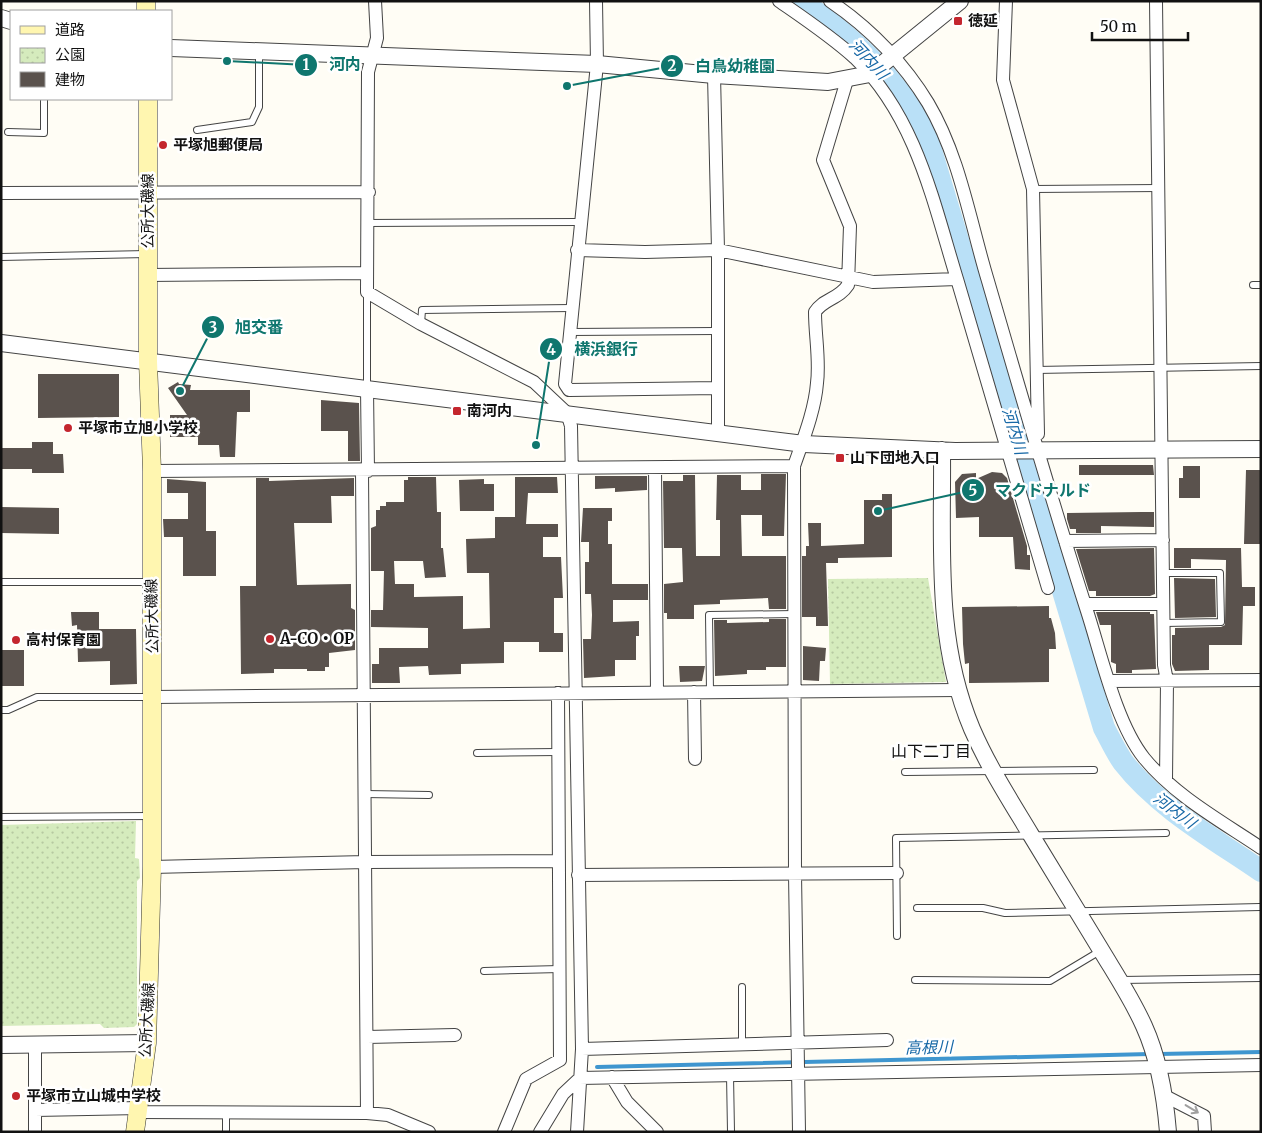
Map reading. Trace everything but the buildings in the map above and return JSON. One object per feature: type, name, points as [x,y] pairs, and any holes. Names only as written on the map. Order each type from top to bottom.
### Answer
[{"type":"main road","name":"公所大磯線","points":[[135,1132],[140,1110],[147,1043],[152,867],[152,471],[148,361],[148,100]]},
{"type":"street","points":[[375,1],[377,38],[368,72],[369,192],[367,292],[421,324],[534,382],[567,413],[571,426],[582,1049],[577,1132]]},
{"type":"street","points":[[596,1],[598,64],[577,250],[565,384],[569,390],[718,388]]},
{"type":"street","points":[[779,1],[832,39],[872,73],[912,138],[957,280],[1048,588]]},
{"type":"street","points":[[830,1],[852,16],[893,57],[929,105],[952,156],[1036,451],[1109,681],[1129,733],[1144,757],[1166,780],[1187,798],[1261,848]]},
{"type":"street","points":[[172,48],[598,64],[714,75],[828,82],[847,80],[872,73],[960,1]]},
{"type":"street","points":[[1006,1],[1003,80],[1033,189],[1036,451]]},
{"type":"street","points":[[1156,1],[1164,665],[1167,681],[1166,780]]},
{"type":"street","points":[[714,75],[718,250],[716,331],[718,433]]},
{"type":"street","points":[[799,1132],[795,874],[794,466],[804,444],[806,426],[814,406],[818,381],[815,312],[820,304],[843,293],[848,285],[850,226],[823,160],[847,80]]},
{"type":"street","points":[[1,193],[369,192]]},
{"type":"street","points":[[577,250],[645,252],[718,250],[873,282],[957,280]]},
{"type":"street","points":[[148,275],[366,273]]},
{"type":"street","points":[[1,344],[367,388],[804,444],[1008,451],[1261,449]]},
{"type":"street","points":[[367,388],[365,470],[367,1113]]},
{"type":"street","points":[[942,450],[944,606],[947,644],[958,690],[972,728],[992,772],[1120,980],[1149,1039],[1165,1096],[1168,1132]]},
{"type":"street","points":[[152,471],[794,466]]},
{"type":"street","points":[[655,468],[657,692]]},
{"type":"street","points":[[1065,541],[1163,540]]},
{"type":"street","points":[[1085,604],[1164,604]]},
{"type":"street","points":[[1109,681],[1261,680]]},
{"type":"street","points":[[153,697],[958,690]]},
{"type":"street","points":[[694,692],[694,759]]},
{"type":"street","points":[[504,1132],[526,1079],[560,1060],[558,693]]},
{"type":"street","points":[[152,867],[366,862],[559,862]]},
{"type":"street","points":[[578,875],[897,873]]},
{"type":"street","points":[[367,1037],[455,1035]]},
{"type":"street","points":[[582,1049],[887,1040]]},
{"type":"street","points":[[1,1045],[147,1043]]},
{"type":"street","points":[[35,1045],[35,1132]]},
{"type":"street","points":[[540,1132],[563,1094],[580,1078],[1261,1065]]},
{"type":"street","points":[[612,1077],[627,1102],[657,1132]]},
{"type":"street","points":[[1165,1096],[1204,1116],[1205,1132]]},
{"type":"street","points":[[35,1110],[388,1114],[424,1130]]},
{"type":"lane","points":[[197,130],[252,122],[259,107],[259,51]]},
{"type":"lane","points":[[8,132],[44,133],[44,100]]},
{"type":"lane","points":[[1033,189],[1159,188]]},
{"type":"lane","points":[[367,224],[580,222]]},
{"type":"lane","points":[[1,257],[147,254]]},
{"type":"lane","points":[[1253,285],[1261,286]]},
{"type":"lane","points":[[367,292],[367,388]]},
{"type":"lane","points":[[421,324],[422,310],[572,308]]},
{"type":"lane","points":[[570,332],[716,331]]},
{"type":"lane","points":[[1036,370],[1261,366]]},
{"type":"lane","points":[[1163,573],[1220,573],[1221,622],[1164,623]]},
{"type":"lane","points":[[1,582],[152,582]]},
{"type":"lane","points":[[710,692],[709,615],[795,614]]},
{"type":"lane","points":[[1,710],[8,710],[37,697],[153,697]]},
{"type":"lane","points":[[477,753],[558,752]]},
{"type":"lane","points":[[904,772],[1094,770]]},
{"type":"lane","points":[[365,794],[429,795]]},
{"type":"lane","points":[[1,817],[152,816]]},
{"type":"lane","points":[[897,936],[896,838],[1166,833]]},
{"type":"lane","points":[[918,908],[983,908],[1005,912],[1260,907]]},
{"type":"lane","points":[[915,980],[1050,981],[1101,950]]},
{"type":"lane","points":[[484,971],[560,969]]},
{"type":"lane","points":[[1120,980],[1261,978]]},
{"type":"lane","points":[[742,988],[742,1044]]},
{"type":"lane","points":[[730,1074],[731,1132]]},
{"type":"lane","points":[[226,1113],[226,1132]]},
{"type":"green space","points":[[928,578],[946,682],[830,684],[828,579]]},
{"type":"green space","points":[[136,821],[135,858],[139,859],[140,878],[137,881],[137,1024],[134,1027],[104,1028],[100,1024],[1,1026],[1,825]]},
{"type":"waterway","name":"河内川","points":[[801,1],[855,43],[870,58],[899,91],[925,130],[1104,728],[1123,762],[1153,794],[1188,821],[1261,871]]},
{"type":"waterway","name":"高根川","points":[[1159,1054],[1261,1052]]},
{"type":"waterway","name":"高根川","points":[[597,1067],[1150,1054]]},
{"type":"place","name":"徳延","points":[[958,21]]},
{"type":"place","name":"河内","points":[[227,61]]},
{"type":"place","name":"白鳥幼稚園","points":[[567,86]]},
{"type":"place","name":"平塚旭郵便局","points":[[163,145]]},
{"type":"place","name":"旭交番","points":[[180,391]]},
{"type":"place","name":"南河内","points":[[457,411]]},
{"type":"place","name":"平塚市立旭小学校","points":[[68,428]]},
{"type":"place","name":"横浜銀行","points":[[536,445]]},
{"type":"place","name":"山下団地入口","points":[[840,458]]},
{"type":"place","name":"マクドナルド","points":[[878,511]]},
{"type":"place","name":"A-CO・OP","points":[[270,639]]},
{"type":"place","name":"高村保育園","points":[[16,640]]},
{"type":"place","name":"平塚市立山城中学校","points":[[16,1096]]},
{"type":"district","name":"山下二丁目","points":[[931,751]]}]
